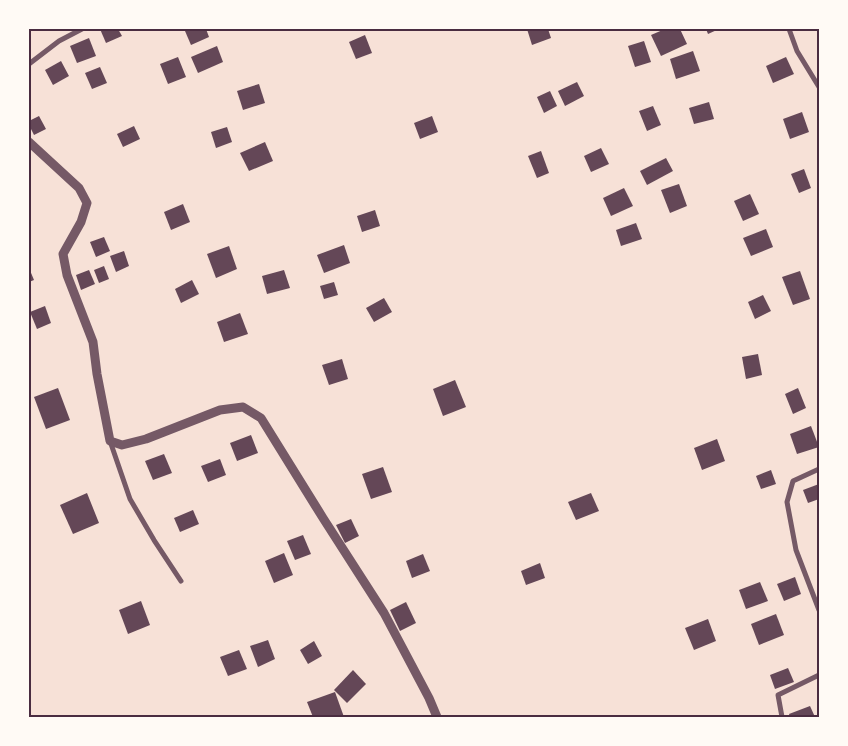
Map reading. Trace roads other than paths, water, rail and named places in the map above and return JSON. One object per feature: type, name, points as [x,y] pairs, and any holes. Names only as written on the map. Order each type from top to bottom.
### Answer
[{"type":"street","points":[[29,64],[59,41],[82,29]]},
{"type":"street","points":[[789,29],[796,51],[819,87]]},
{"type":"street","points":[[29,142],[79,188],[87,203],[81,222],[63,254],[67,275],[93,342],[110,441],[130,499],[181,581]]},
{"type":"street","points":[[110,441],[122,445],[146,439],[220,410],[243,407],[261,418],[384,613],[430,698],[437,717]]},
{"type":"street","points":[[819,469],[794,481],[787,502],[796,550],[819,610]]},
{"type":"street","points":[[782,717],[778,695],[819,675]]}]
